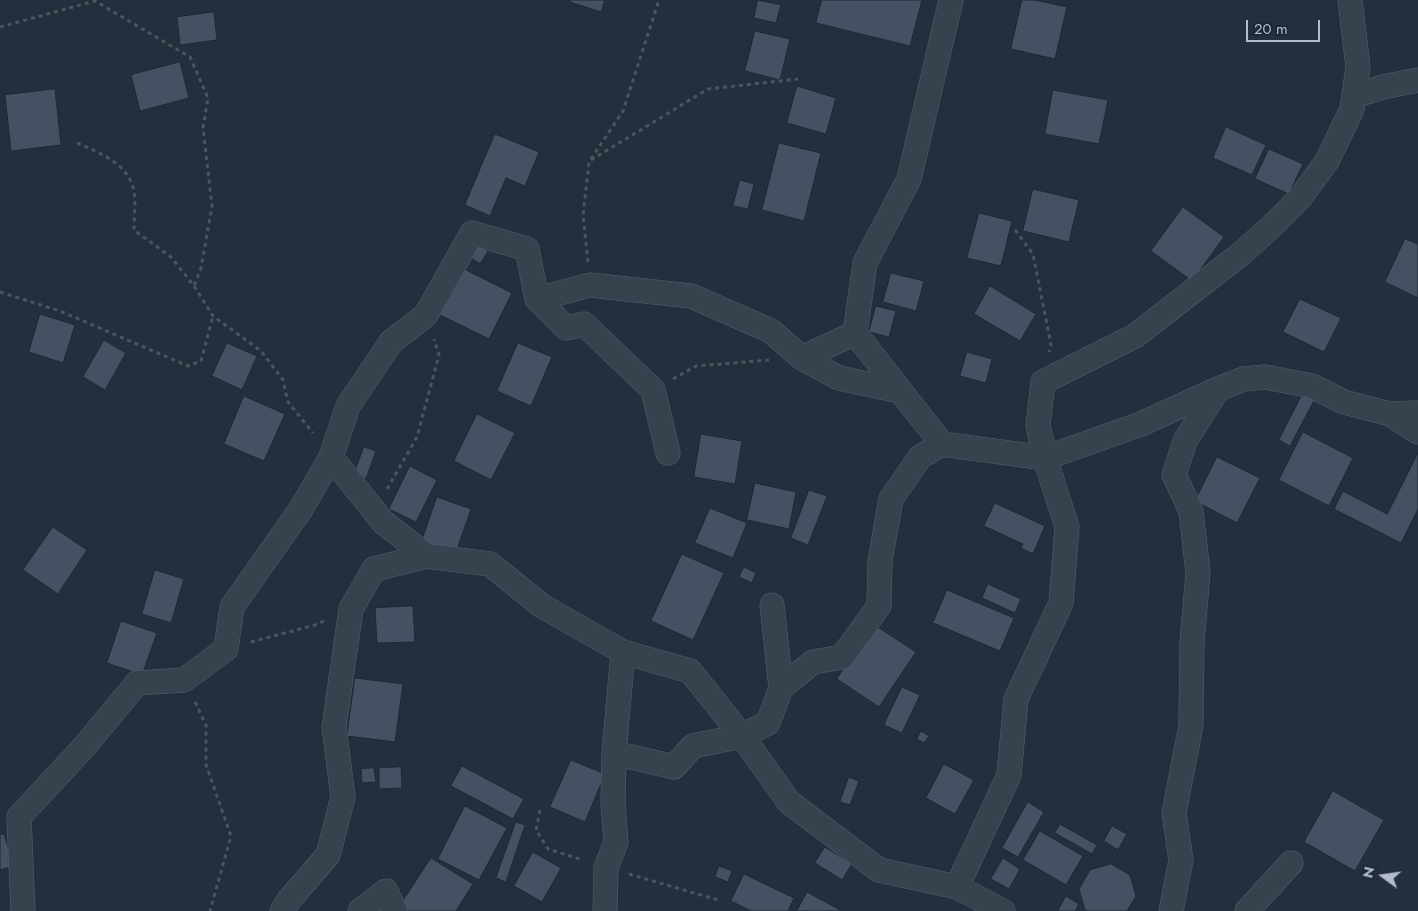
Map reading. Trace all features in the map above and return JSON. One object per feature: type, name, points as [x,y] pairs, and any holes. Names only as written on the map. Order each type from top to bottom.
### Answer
[{"type":"street","points":[[942,444],[855,333],[864,263],[910,179],[951,0]]},
{"type":"street","points":[[957,887],[1009,776],[1016,699],[1061,602],[1067,527],[1045,458],[1038,425],[1043,382],[1135,336],[1242,253],[1274,226],[1300,198],[1327,161],[1352,109],[1358,67],[1350,0]]},
{"type":"street","points":[[1354,96],[1383,87],[1418,80]]},
{"type":"street","points":[[24,911],[19,817],[84,747],[138,684],[184,680],[226,649],[232,608],[301,509],[331,457],[348,406],[391,342],[426,315],[472,233],[527,249],[537,299],[566,328],[584,324]]},
{"type":"street","points":[[537,299],[590,285],[691,296],[771,331],[802,358],[839,378],[900,391]]},
{"type":"street","points":[[584,324],[590,285]]},
{"type":"street","points":[[584,324],[653,390],[668,453]]},
{"type":"street","points":[[802,358],[855,333]]},
{"type":"street","points":[[781,688],[813,662],[842,657],[879,606],[880,561],[891,499],[920,457],[942,444],[1045,458],[1141,424],[1244,379],[1265,377],[1312,386],[1344,402],[1390,414],[1418,413]]},
{"type":"street","points":[[1171,911],[1182,860],[1174,813],[1191,725],[1192,642],[1198,573],[1191,512],[1174,475],[1185,441],[1218,389]]},
{"type":"street","points":[[1390,414],[1418,432]]},
{"type":"street","points":[[331,457],[383,522],[427,556]]},
{"type":"street","points":[[282,911],[289,900],[328,856],[343,797],[334,727],[351,608],[374,569],[427,556],[490,564],[542,606],[623,652],[690,671],[742,736],[790,802],[879,870],[957,887],[1003,911]]},
{"type":"street","points":[[614,753],[674,767],[693,746],[742,736],[768,722],[781,688],[772,606]]},
{"type":"street","points":[[605,911],[606,868],[616,842],[613,804],[614,753],[623,652]]},
{"type":"street","points":[[1246,911],[1291,863]]},
{"type":"street","points":[[360,911],[386,891],[395,911]]},
{"type":"path","points":[[590,285],[583,215],[589,162],[623,111],[659,0]]},
{"type":"path","points":[[0,27],[95,1],[190,57],[208,98],[202,128],[212,206],[201,268],[194,286]]},
{"type":"path","points":[[589,162],[708,89],[798,79]]},
{"type":"path","points":[[77,143],[105,155],[126,172],[134,191],[134,230],[170,256],[194,286],[213,316],[261,351],[283,380],[288,402],[331,457]]},
{"type":"path","points":[[1015,230],[1033,254],[1051,344],[1043,382]]},
{"type":"path","points":[[0,292],[60,311],[188,366],[201,361],[213,316]]},
{"type":"path","points":[[374,511],[417,437],[434,373],[438,355],[426,315]]},
{"type":"path","points":[[653,390],[696,366],[802,358]]},
{"type":"path","points":[[226,649],[315,625],[351,608]]},
{"type":"path","points":[[184,680],[206,725],[206,764],[232,836],[210,911]]},
{"type":"building","points":[[570,0],[605,0],[601,12],[570,2]]},
{"type":"building","points":[[758,0],[781,5],[776,23],[754,18]]},
{"type":"building","points":[[822,0],[922,0],[910,46],[816,23]]},
{"type":"building","points":[[1022,0],[1035,0],[1067,7],[1055,59],[1011,49]]},
{"type":"building","points":[[214,12],[217,40],[180,45],[177,17]]},
{"type":"building","points":[[755,31],[790,39],[780,80],[745,71]]},
{"type":"building","points":[[180,62],[189,98],[140,111],[131,75]]},
{"type":"building","points":[[797,86],[836,98],[826,134],[787,123]]},
{"type":"building","points":[[55,89],[61,145],[11,151],[5,95]]},
{"type":"building","points":[[1053,90],[1108,100],[1099,144],[1045,134]]},
{"type":"building","points":[[1226,127],[1266,145],[1252,175],[1213,158]]},
{"type":"building","points":[[495,134],[539,152],[525,186],[506,178],[490,216],[465,205]]},
{"type":"building","points":[[779,143],[821,153],[804,221],[762,210]]},
{"type":"building","points":[[1269,149],[1303,164],[1289,194],[1255,179]]},
{"type":"building","points":[[740,180],[754,184],[748,209],[733,206]]},
{"type":"building","points":[[1033,189],[1079,200],[1069,242],[1023,231]]},
{"type":"building","points":[[1183,207],[1224,237],[1192,281],[1151,251]]},
{"type":"building","points":[[979,213],[1012,221],[1001,266],[967,258]]},
{"type":"building","points":[[1405,239],[1418,244],[1418,298],[1385,282]]},
{"type":"building","points":[[474,242],[488,251],[480,264],[466,254]]},
{"type":"building","points":[[458,266],[512,293],[489,339],[436,313]]},
{"type":"building","points":[[891,273],[924,281],[916,311],[883,302]]},
{"type":"building","points":[[990,286],[1036,314],[1020,341],[974,314]]},
{"type":"building","points":[[1300,299],[1341,318],[1324,352],[1283,332]]},
{"type":"building","points":[[876,306],[896,311],[889,337],[869,332]]},
{"type":"building","points":[[40,314],[75,325],[63,363],[29,352]]},
{"type":"building","points":[[104,340],[126,353],[105,390],[83,377]]},
{"type":"building","points":[[227,343],[257,356],[242,390],[212,376]]},
{"type":"building","points":[[518,343],[552,357],[531,406],[497,391]]},
{"type":"building","points":[[967,352],[992,359],[986,383],[960,376]]},
{"type":"building","points":[[1304,391],[1316,397],[1290,446],[1279,440]]},
{"type":"building","points":[[244,396],[285,414],[264,461],[224,444]]},
{"type":"building","points":[[477,414],[515,433],[491,480],[454,461]]},
{"type":"building","points":[[1303,432],[1353,458],[1329,506],[1279,480]]},
{"type":"building","points":[[701,434],[742,441],[735,484],[694,477]]},
{"type":"building","points":[[364,447],[376,451],[366,479],[354,474]]},
{"type":"building","points":[[1418,453],[1418,509],[1401,543],[1334,509],[1343,491],[1387,514]]},
{"type":"building","points":[[1217,457],[1260,478],[1237,523],[1195,501]]},
{"type":"building","points":[[410,466],[437,480],[416,522],[389,509]]},
{"type":"building","points":[[755,483],[796,492],[789,529],[747,520]]},
{"type":"building","points":[[809,490],[827,496],[808,545],[791,538]]},
{"type":"building","points":[[437,497],[471,509],[454,558],[420,546]]},
{"type":"building","points":[[995,503],[1045,526],[1033,554],[1021,548],[1023,544],[984,526]]},
{"type":"building","points":[[710,508],[747,523],[733,558],[695,543]]},
{"type":"building","points":[[53,527],[87,550],[58,594],[23,570]]},
{"type":"building","points":[[682,554],[724,573],[693,640],[651,621]]},
{"type":"building","points":[[744,567],[756,573],[752,583],[739,577]]},
{"type":"building","points":[[155,570],[184,579],[171,623],[142,614]]},
{"type":"building","points":[[988,584],[1021,599],[1015,613],[982,598]]},
{"type":"building","points":[[947,590],[1014,618],[1000,651],[933,623]]},
{"type":"building","points":[[413,606],[415,642],[377,643],[375,608]]},
{"type":"building","points":[[121,621],[157,633],[142,675],[107,663]]},
{"type":"building","points":[[873,624],[916,652],[879,707],[837,679]]},
{"type":"building","points":[[355,678],[403,684],[395,742],[347,736]]},
{"type":"building","points":[[902,687],[920,695],[902,733],[884,725]]},
{"type":"building","points":[[921,731],[929,736],[924,743],[917,739]]},
{"type":"building","points":[[571,760],[605,774],[585,822],[550,807]]},
{"type":"building","points":[[944,764],[974,780],[955,814],[926,798]]},
{"type":"building","points":[[462,766],[524,799],[513,819],[451,786]]},
{"type":"building","points":[[401,767],[402,788],[379,789],[379,768]]},
{"type":"building","points":[[374,768],[376,782],[362,783],[361,769]]},
{"type":"building","points":[[849,777],[859,781],[850,805],[840,802]]},
{"type":"building","points":[[1333,791],[1384,820],[1355,871],[1304,842]]},
{"type":"building","points":[[1028,802],[1044,812],[1018,857],[1002,848]]},
{"type":"building","points":[[465,806],[507,828],[479,880],[438,859]]},
{"type":"building","points":[[516,822],[525,825],[506,882],[496,878]]},
{"type":"building","points":[[1060,824],[1097,845],[1092,854],[1055,833]]},
{"type":"building","points":[[1112,826],[1127,834],[1118,850],[1104,841]]},
{"type":"building","points":[[1040,831],[1083,856],[1066,885],[1023,860]]},
{"type":"building","points":[[4,834],[14,866],[0,870],[0,835]]},
{"type":"building","points":[[825,847],[852,864],[842,880],[815,863]]},
{"type":"building","points":[[533,852],[561,868],[542,902],[514,886]]},
{"type":"building","points":[[431,858],[473,884],[456,911],[405,911],[399,907]]},
{"type":"building","points":[[1003,858],[1020,869],[1009,889],[991,879]]},
{"type":"building","points":[[1111,864],[1130,875],[1136,896],[1127,911],[1085,910],[1079,889],[1090,870]]},
{"type":"building","points":[[719,866],[732,871],[728,882],[715,877]]},
{"type":"building","points":[[744,874],[794,898],[788,911],[751,911],[731,901]]},
{"type":"building","points":[[807,892],[842,911],[797,911]]},
{"type":"building","points":[[1066,896],[1079,904],[1075,911],[1058,911]]}]
